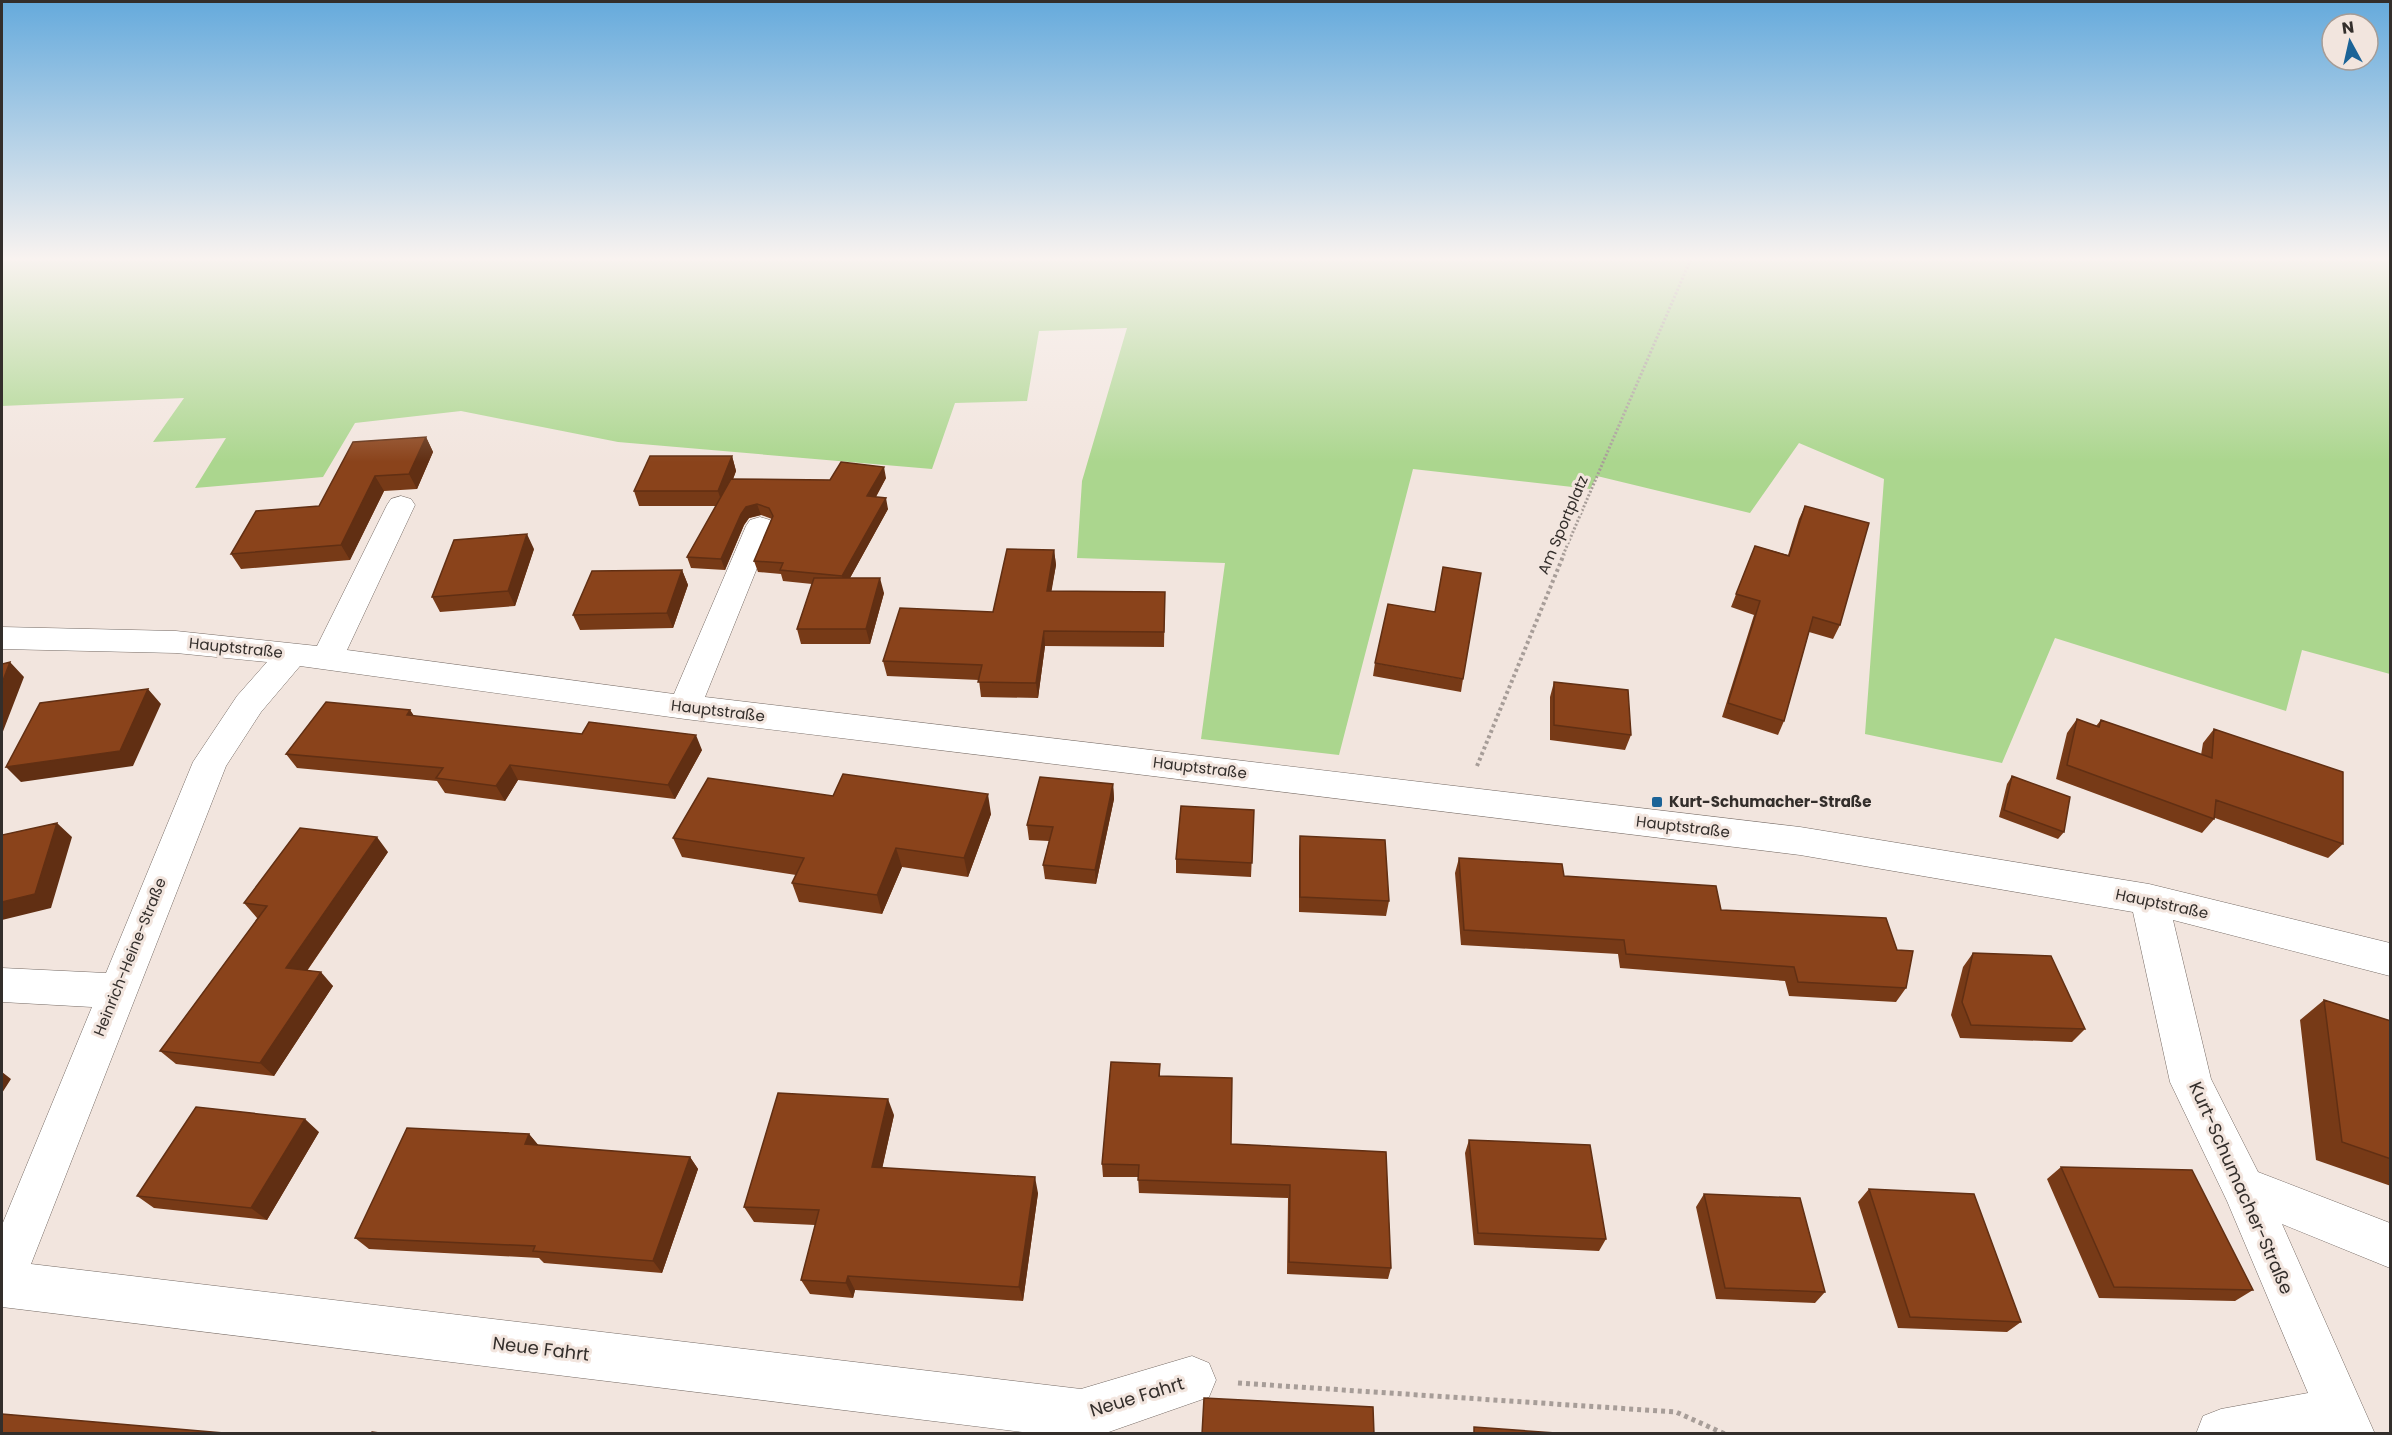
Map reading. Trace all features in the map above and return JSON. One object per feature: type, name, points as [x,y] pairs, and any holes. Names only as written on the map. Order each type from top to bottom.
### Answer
[{"type":"street","name":"Heinrich-Heine-Straße","points":[[2,1279],[210,762],[249,704],[310,656],[401,505]]},
{"type":"street","points":[[685,707],[760,526]]},
{"type":"street","name":"Hauptstraße","points":[[2,638],[176,642],[310,656],[685,707],[1800,841],[2149,899],[2391,959]]},
{"type":"street","name":"Kurt-Schumacher-Straße","points":[[2149,899],[2191,1082],[2242,1187],[2345,1423]]},
{"type":"street","points":[[2,985],[116,991]]},
{"type":"street","points":[[2242,1187],[2391,1245]]},
{"type":"street","name":"Neue Fahrt","points":[[2,1284],[1080,1424],[1192,1380]]},
{"type":"street","points":[[2221,1434],[2345,1423]]},
{"type":"path","name":"Am Sportplatz","points":[[1464,800],[1590,489],[1661,328]]},
{"type":"path","points":[[1192,1380],[1676,1412],[1725,1434]]},
{"type":"green space","points":[[2,328],[2390,328],[2390,674],[2302,650],[2286,711],[2055,638],[2002,763],[1865,734],[1884,479],[1799,443],[1750,513],[1597,476],[1590,489],[1413,469],[1339,755],[1201,739],[1225,563],[1077,558],[1082,481],[1127,328],[1039,331],[1027,401],[955,403],[932,469],[618,442],[461,411],[355,423],[323,477],[195,488],[226,438],[153,442],[184,398],[2,406]]},
{"type":"building","points":[[426,437],[409,474],[375,476],[341,545],[231,554],[256,511],[319,506],[353,442]]},
{"type":"building","points":[[650,456],[732,456],[718,491],[634,491]]},
{"type":"building","points":[[841,462],[884,467],[867,496],[886,498],[842,576],[780,570],[783,563],[754,561],[773,516],[769,508],[757,504],[746,507],[741,514],[721,559],[687,557],[731,479],[830,480]]},
{"type":"building","points":[[1805,506],[1869,523],[1840,625],[1813,617],[1784,721],[1728,703],[1760,601],[1736,594],[1755,546],[1789,556]]},
{"type":"building","points":[[527,534],[508,591],[432,597],[454,540]]},
{"type":"building","points":[[1007,549],[1054,550],[1047,591],[1165,592],[1164,632],[1044,631],[1036,683],[978,682],[982,665],[883,661],[900,608],[993,612]]},
{"type":"building","points":[[1443,567],[1481,573],[1463,679],[1375,663],[1388,604],[1435,612]]},
{"type":"building","points":[[682,570],[667,613],[573,615],[592,571]]},
{"type":"building","points":[[814,578],[880,578],[866,629],[797,629]]},
{"type":"building","points":[[10,662],[2,683],[2,664]]},
{"type":"building","points":[[1554,682],[1628,690],[1631,735],[1554,725]]},
{"type":"building","points":[[148,689],[120,751],[6,767],[40,703]]},
{"type":"building","points":[[326,702],[410,710],[407,715],[582,734],[589,722],[696,735],[668,785],[510,765],[496,786],[436,778],[443,768],[286,754]]},
{"type":"building","points":[[2077,719],[2099,727],[2101,720],[2212,758],[2214,729],[2343,772],[2343,844],[2216,800],[2214,819],[2067,765]]},
{"type":"building","points":[[843,774],[988,794],[964,858],[896,848],[877,895],[792,883],[804,858],[673,838],[708,778],[833,796]]},
{"type":"building","points":[[2012,776],[2070,797],[2064,832],[2004,810]]},
{"type":"building","points":[[1040,777],[1113,784],[1095,870],[1043,865],[1053,827],[1027,825]]},
{"type":"building","points":[[1181,806],[1254,810],[1252,863],[1176,859]]},
{"type":"building","points":[[57,823],[35,894],[2,902],[2,835]]},
{"type":"building","points":[[300,828],[377,837],[286,968],[321,972],[260,1063],[160,1051],[267,906],[244,903]]},
{"type":"building","points":[[1300,836],[1385,840],[1389,901],[1300,897]]},
{"type":"building","points":[[1459,858],[1562,864],[1564,876],[1716,886],[1721,910],[1886,918],[1897,950],[1913,951],[1906,988],[1798,982],[1794,967],[1626,954],[1624,940],[1464,930]]},
{"type":"building","points":[[1973,953],[2051,956],[2085,1029],[1971,1025],[1962,1002]]},
{"type":"building","points":[[2324,1000],[2391,1021],[2391,1159],[2342,1142]]},
{"type":"building","points":[[1111,1062],[1160,1064],[1159,1076],[1232,1078],[1231,1144],[1386,1152],[1391,1268],[1289,1262],[1290,1185],[1138,1180],[1139,1165],[1102,1164]]},
{"type":"building","points":[[778,1093],[888,1099],[872,1167],[1035,1177],[1019,1287],[848,1276],[846,1283],[801,1280],[819,1210],[744,1207]]},
{"type":"building","points":[[196,1107],[305,1119],[251,1208],[137,1196]]},
{"type":"building","points":[[407,1128],[529,1134],[525,1144],[690,1157],[653,1261],[533,1251],[535,1246],[355,1238]]},
{"type":"building","points":[[1469,1140],[1590,1145],[1606,1239],[1478,1233]]},
{"type":"building","points":[[2061,1167],[2192,1170],[2253,1290],[2114,1287]]},
{"type":"building","points":[[1869,1189],[1974,1194],[2021,1322],[1910,1317]]},
{"type":"building","points":[[1704,1194],[1800,1198],[1825,1292],[1725,1288]]},
{"type":"building","points":[[1204,1398],[1373,1407],[1374,1434],[1202,1434]]},
{"type":"building","points":[[2,1414],[224,1433],[2,1434]]},
{"type":"building","points":[[1474,1427],[1570,1434],[1474,1434]]},
{"type":"place","name":"Kurt-Schumacher-Straße","points":[[1657,802]]}]
